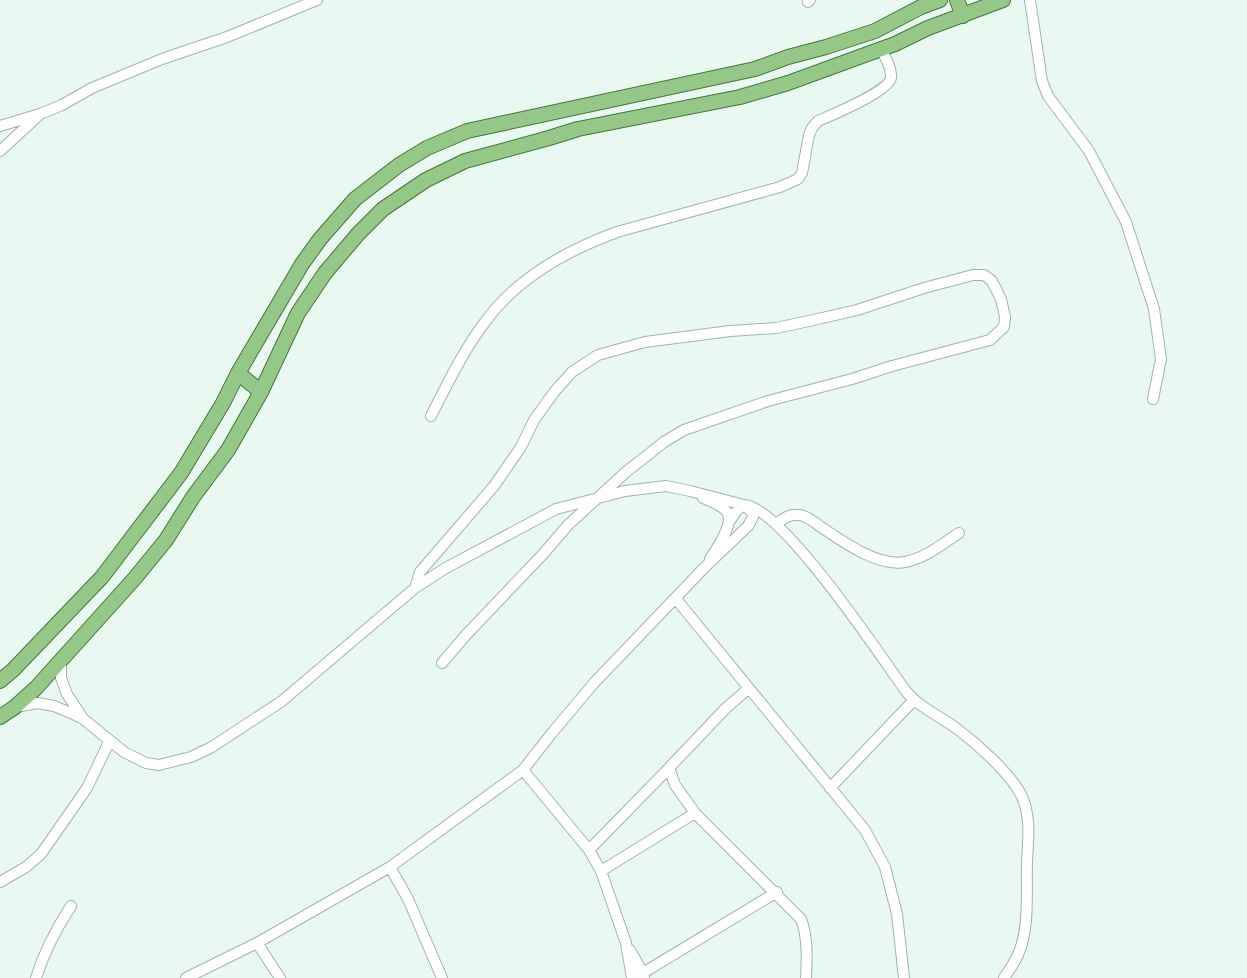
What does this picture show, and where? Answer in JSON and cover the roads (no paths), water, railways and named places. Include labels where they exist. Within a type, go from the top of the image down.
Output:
[{"type":"main road","points":[[0,682],[102,577],[181,472],[223,403],[238,373],[302,264],[320,239],[356,199],[399,165],[427,148],[468,131],[755,69],[788,57],[875,32],[921,7],[940,0]]},
{"type":"main road","points":[[956,0],[963,16]]},
{"type":"main road","points":[[0,717],[15,707],[36,688],[135,578],[166,540],[193,497],[228,450],[261,392],[298,313],[358,234],[383,209],[426,180],[465,161],[578,128],[740,97],[788,83],[1003,0]]},
{"type":"main road","points":[[238,373],[261,392]]},
{"type":"street","points":[[0,126],[40,114],[62,105],[92,88],[162,59],[227,37],[317,0]]},
{"type":"street","points":[[1030,0],[1042,81],[1048,96],[1089,151],[1126,222],[1154,309],[1161,359],[1152,399]]},
{"type":"street","points":[[432,416],[462,355],[486,320],[504,300],[557,260],[593,241],[617,232],[780,187],[798,179],[802,173],[812,128],[818,121],[873,95],[888,84],[890,71],[881,48]]},
{"type":"street","points":[[0,151],[40,114]]},
{"type":"street","points":[[415,588],[420,572],[510,465],[534,420],[555,391],[572,372],[598,354],[645,342],[730,331],[776,328],[857,310],[915,290],[973,275],[984,275],[991,280],[995,287],[1001,299],[1005,317],[1004,327],[990,340],[892,366],[852,379],[768,400],[684,430],[645,456],[568,525],[442,663]]},
{"type":"street","points":[[666,486],[692,494],[724,509],[729,516],[727,529],[703,570]]},
{"type":"street","points":[[15,707],[38,703],[47,704],[82,718],[110,742],[134,758],[146,763],[159,765],[191,757],[212,748],[282,701],[415,588],[444,568],[556,510],[626,490],[666,486],[753,506],[776,523],[817,570],[913,701],[956,728],[986,754],[1006,774],[1022,796],[1027,810],[1029,830],[1024,928],[1018,955],[1004,978]]},
{"type":"street","points":[[729,522],[744,505]]},
{"type":"street","points":[[744,505],[753,513],[750,524]]},
{"type":"street","points":[[776,523],[790,515],[800,515],[844,542],[888,562],[904,562],[923,557],[960,533]]},
{"type":"street","points":[[186,978],[257,943],[390,867],[523,770],[594,684],[703,570],[750,524],[756,519],[763,518],[776,523]]},
{"type":"street","points":[[676,599],[865,830],[885,867],[897,914],[904,978]]},
{"type":"street","points":[[62,659],[61,678],[82,718]]},
{"type":"street","points":[[589,850],[726,708],[748,689]]},
{"type":"street","points":[[830,788],[913,701]]},
{"type":"street","points":[[0,882],[26,868],[40,854],[87,788],[110,742]]},
{"type":"street","points":[[669,768],[671,777],[696,813],[801,919],[805,931],[806,978]]},
{"type":"street","points":[[523,770],[589,850],[601,871],[626,943],[632,978],[644,975],[776,892]]},
{"type":"street","points":[[601,871],[696,813]]},
{"type":"street","points":[[390,867],[408,899],[442,978]]},
{"type":"street","points":[[36,978],[42,958],[55,929],[70,906]]},
{"type":"street","points":[[257,943],[280,978]]},
{"type":"street","points":[[626,943],[644,975]]}]
